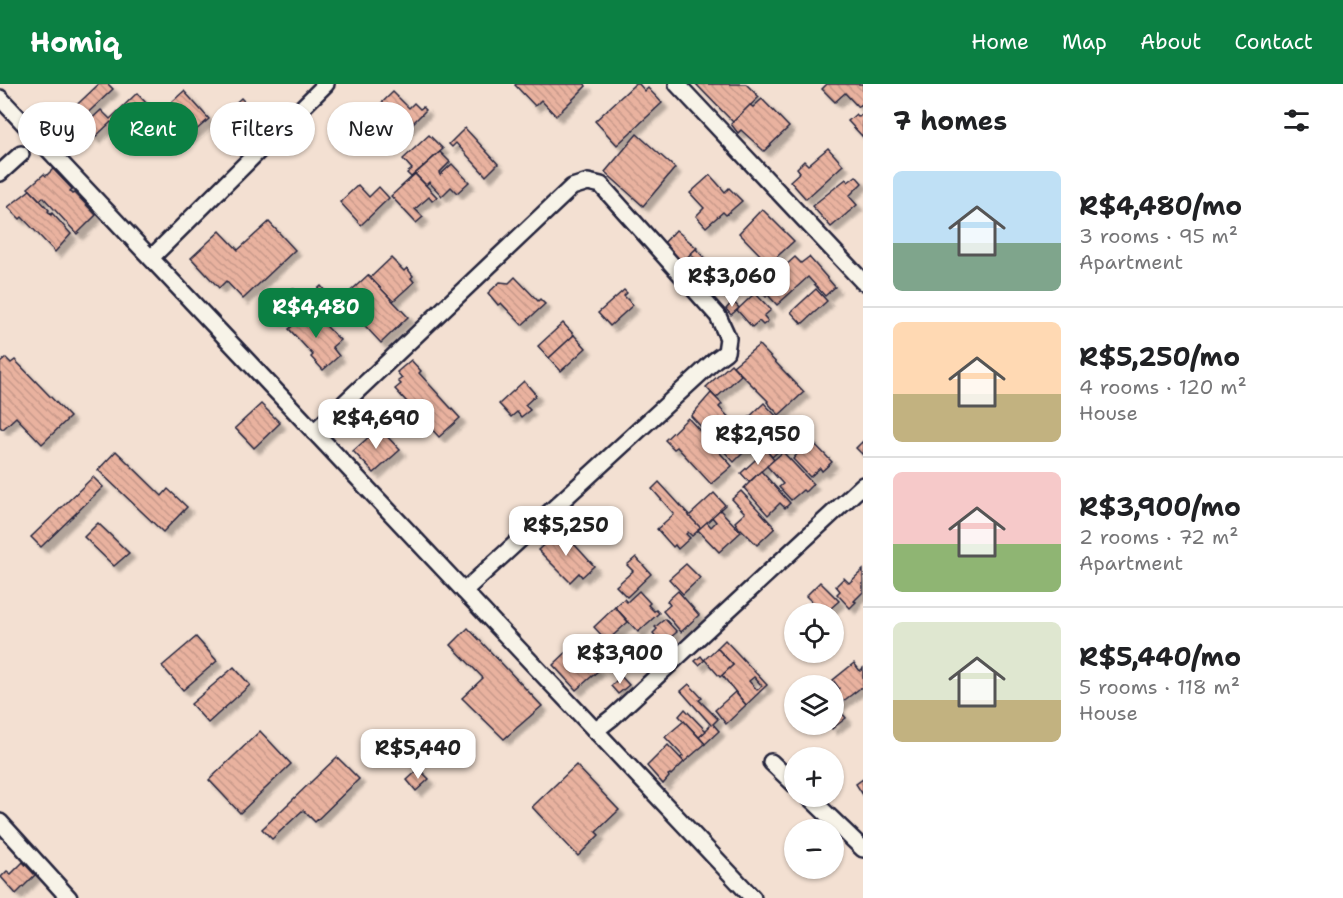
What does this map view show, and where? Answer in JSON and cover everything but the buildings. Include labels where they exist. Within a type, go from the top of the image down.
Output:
[{"type":"street","points":[[151,258],[326,84]]},
{"type":"street","points":[[677,84],[863,282]]},
{"type":"street","points":[[0,98],[753,898]]},
{"type":"street","points":[[0,173],[19,156]]},
{"type":"street","points":[[314,432],[572,186],[588,182],[602,185],[718,316],[728,338],[726,352],[464,591]]},
{"type":"street","points":[[595,731],[613,717],[863,486]]},
{"type":"street","points":[[771,762],[784,774]]},
{"type":"street","points":[[819,807],[863,849]]},
{"type":"street","points":[[0,822],[69,898]]}]
